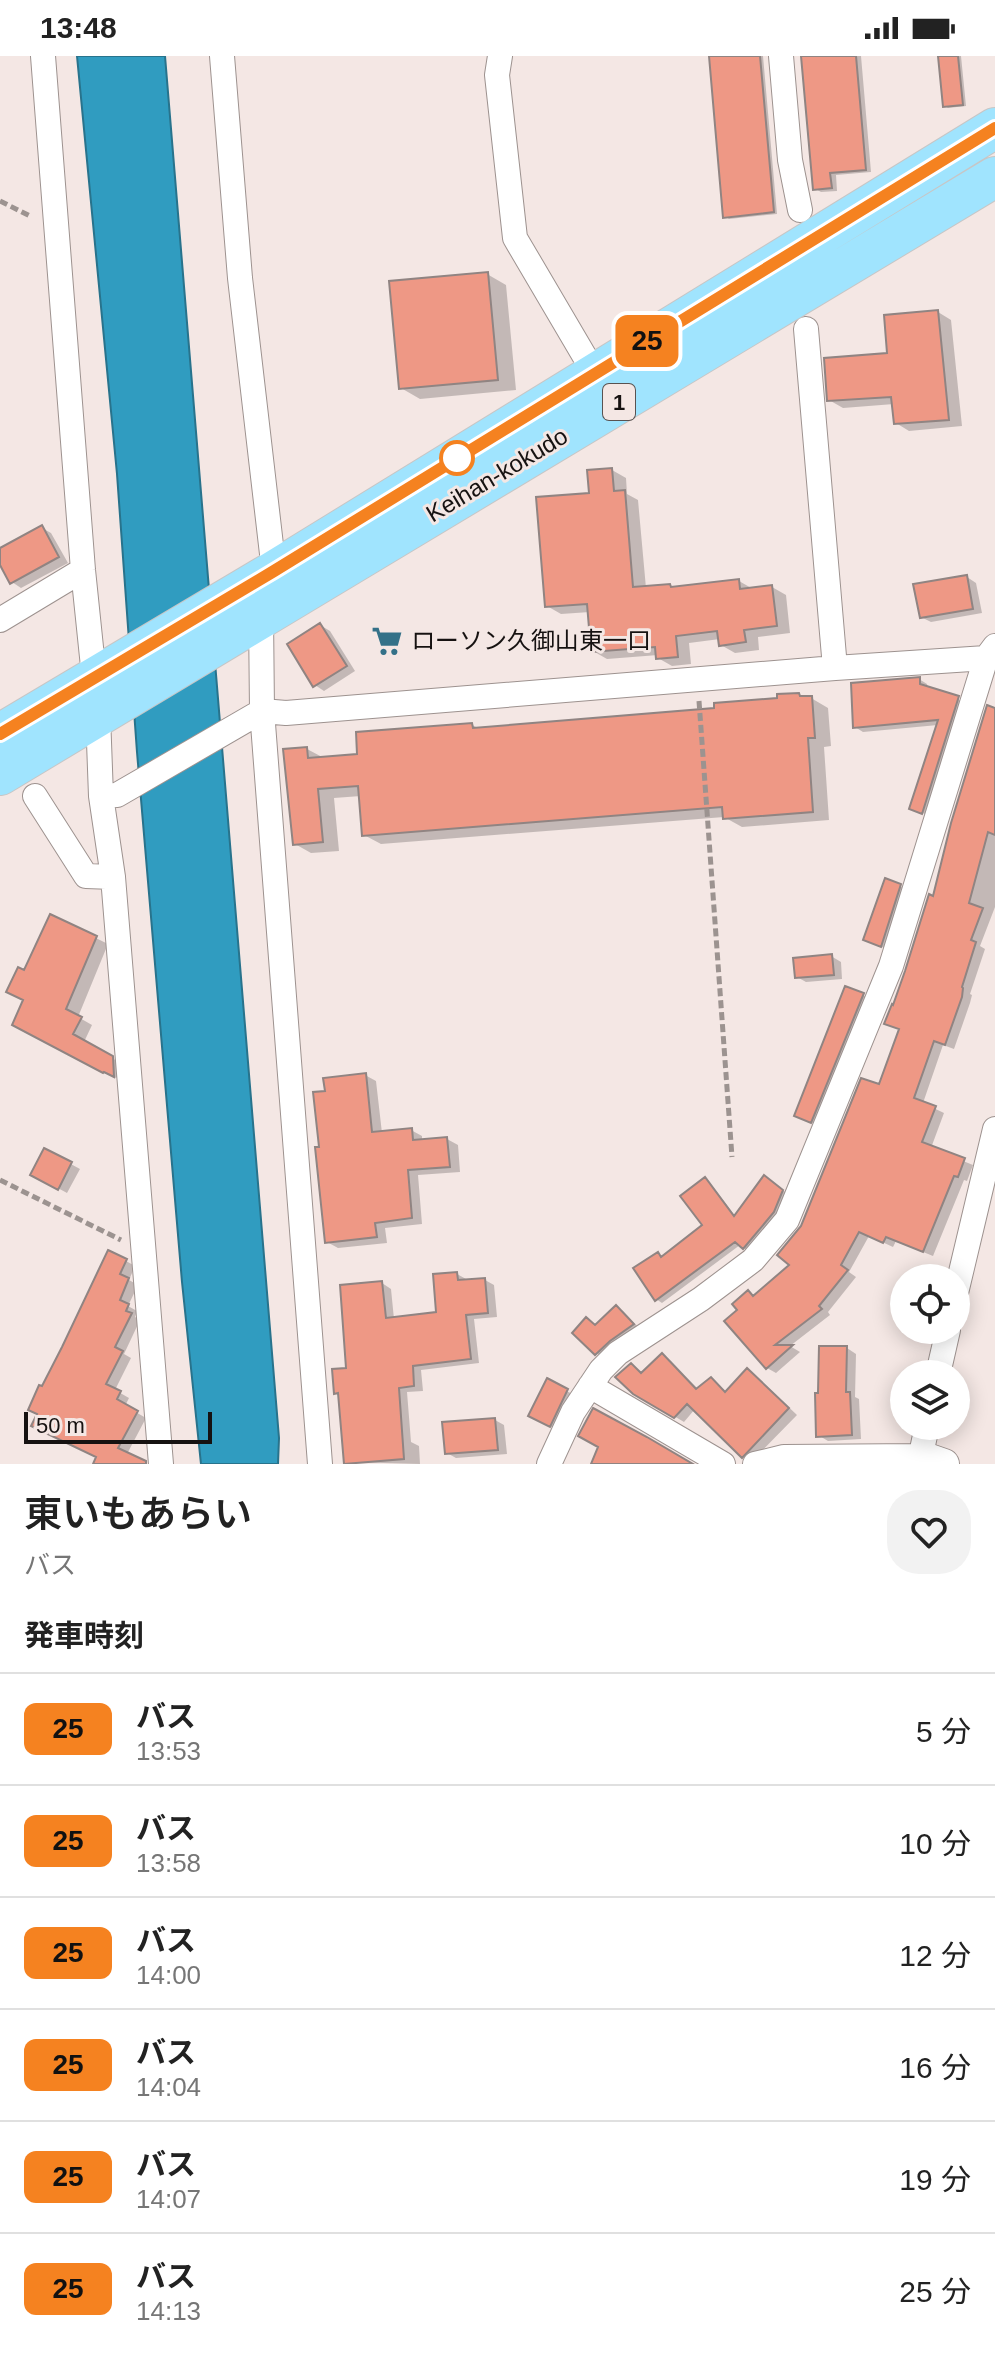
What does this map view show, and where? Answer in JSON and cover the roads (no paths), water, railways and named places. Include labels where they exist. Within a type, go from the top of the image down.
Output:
[{"type":"highway","name":"Keihan-kokudo","points":[[248,612],[274,571],[995,128]]},
{"type":"highway","name":"Keihan-kokudo","points":[[0,734],[102,693],[248,612],[995,177]]},
{"type":"highway","name":"Keihan-kokudo","points":[[0,775],[102,693]]},
{"type":"street","points":[[43,56],[83,570],[102,693],[113,877],[161,1464]]},
{"type":"street","points":[[222,56],[240,278],[274,571]]},
{"type":"street","points":[[500,56],[497,75],[515,238],[595,374]]},
{"type":"street","points":[[781,56],[790,160],[800,210]]},
{"type":"street","points":[[806,329],[835,668]]},
{"type":"street","points":[[0,620],[83,570]]},
{"type":"street","points":[[248,612],[320,1464]]},
{"type":"street","points":[[109,796],[255,714],[697,680],[991,652],[891,966],[787,1220],[753,1260],[701,1299],[618,1353],[601,1370],[573,1412],[549,1464]]},
{"type":"street","points":[[35,796],[86,876],[113,877]]},
{"type":"street","points":[[963,1264],[995,1129]]},
{"type":"street","points":[[590,1386],[723,1464]]},
{"type":"street","points":[[755,1464],[784,1457],[930,1462],[928,1440]]},
{"type":"water","points":[[77,56],[165,56],[279,1438],[278,1464],[201,1464],[182,1282],[137,752],[117,474]]},
{"type":"place","name":"ローソン久御山東一口","points":[[387,641]]}]
